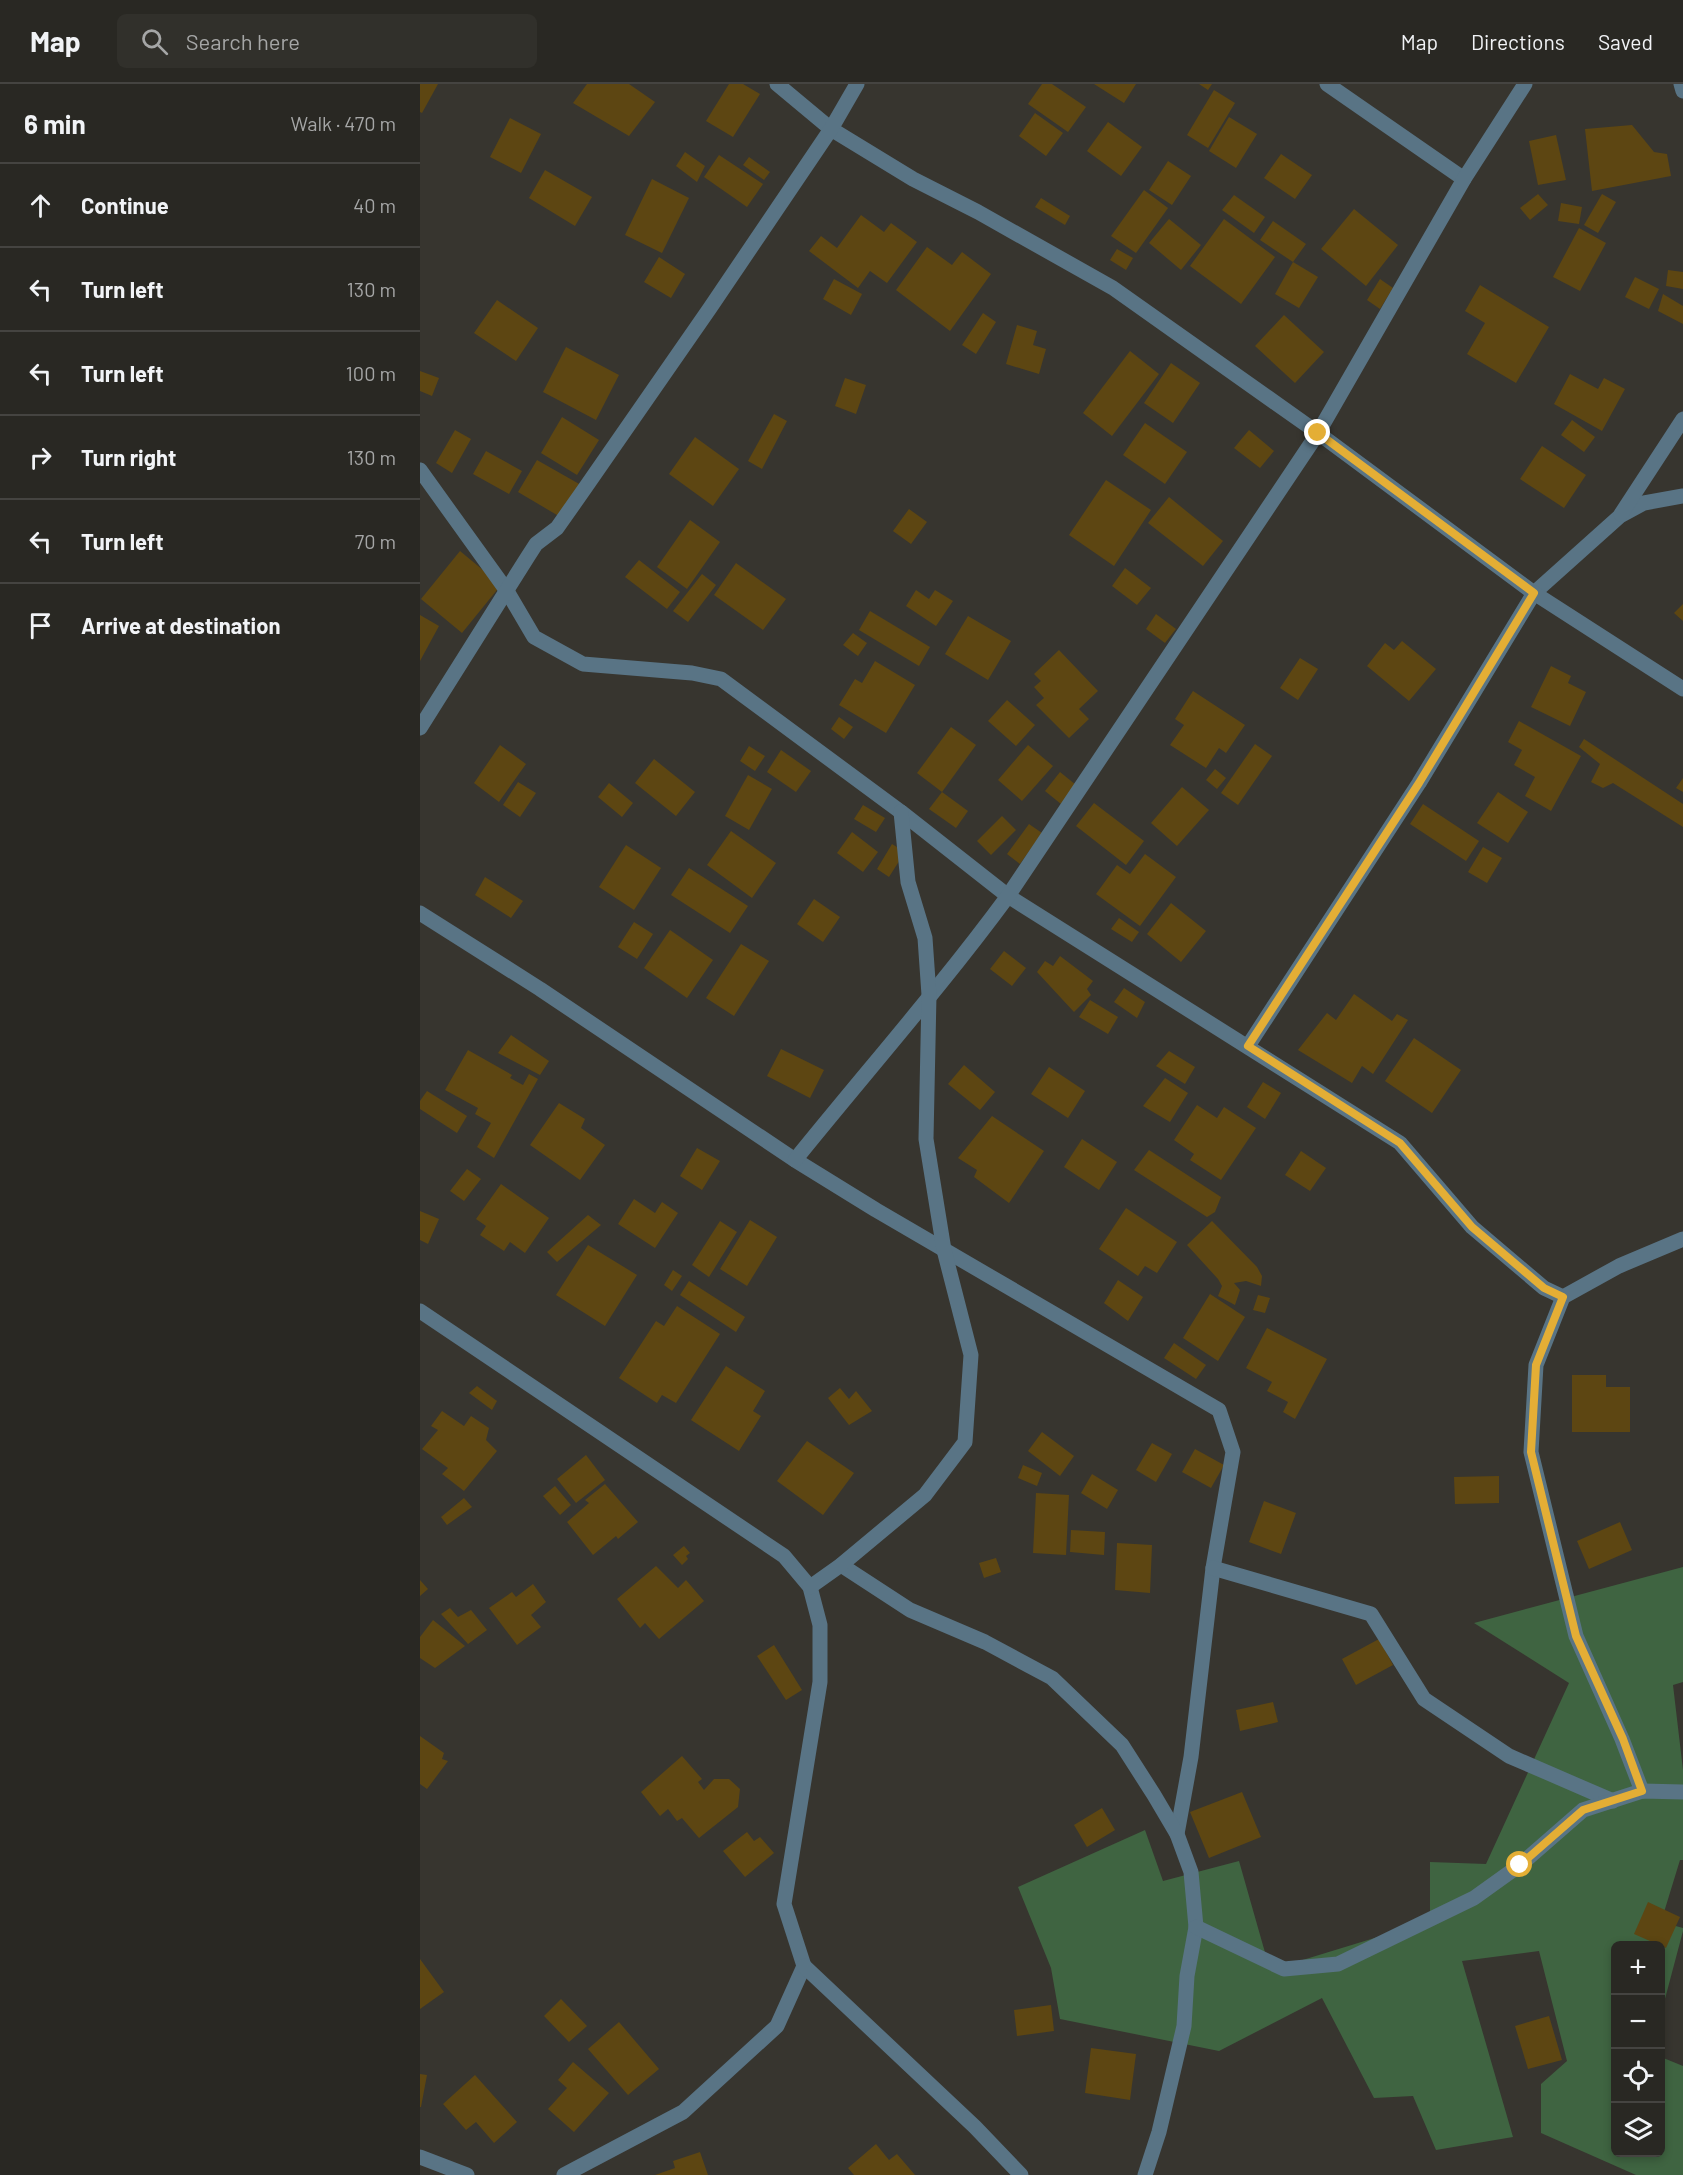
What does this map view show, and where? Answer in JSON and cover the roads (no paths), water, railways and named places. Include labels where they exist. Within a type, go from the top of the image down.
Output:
[{"type":"street","points":[[777,84],[831,129],[914,179],[978,212],[1113,288],[1318,433],[1534,593],[1683,689]]},
{"type":"street","points":[[420,728],[536,544],[557,528],[577,500],[831,129],[857,84]]},
{"type":"street","points":[[1327,84],[1464,179]]},
{"type":"street","points":[[795,1160],[929,995],[960,961],[1008,896],[1318,433],[1464,179],[1525,84]]},
{"type":"street","points":[[1681,84],[1683,91]]},
{"type":"street","points":[[1620,516],[1683,419]]},
{"type":"street","points":[[420,470],[449,507],[470,542],[507,591],[534,637],[583,664],[692,673],[721,679],[901,812],[1008,896],[1400,1143],[1472,1227],[1544,1288],[1563,1297]]},
{"type":"street","points":[[1248,1046],[1419,783],[1534,593],[1620,516],[1644,503],[1683,495]]},
{"type":"street","points":[[810,1587],[925,1495],[964,1442],[971,1355],[944,1250],[926,1139],[929,995],[925,938],[908,882],[901,812]]},
{"type":"street","points":[[420,914],[540,989],[795,1160],[944,1250],[1219,1410],[1233,1452],[1213,1568],[1191,1757],[1177,1834]]},
{"type":"street","points":[[1642,1791],[1623,1739],[1576,1636],[1531,1452],[1536,1365],[1563,1297],[1618,1266],[1683,1239]]},
{"type":"street","points":[[420,1311],[784,1556],[810,1587],[820,1625],[820,1682],[784,1904],[804,1966],[975,2127],[1022,2175]]},
{"type":"street","points":[[840,1565],[909,1610],[985,1642],[1052,1678],[1122,1745],[1177,1834],[1191,1872],[1196,1927],[1187,1976],[1184,2025],[1159,2132],[1144,2175]]},
{"type":"street","points":[[1213,1568],[1371,1614],[1424,1699],[1509,1756],[1613,1800]]},
{"type":"street","points":[[1196,1927],[1284,1969],[1338,1964],[1474,1898],[1520,1865],[1583,1810],[1642,1791],[1683,1792]]},
{"type":"street","points":[[564,2175],[683,2112],[777,2026],[804,1966]]},
{"type":"street","points":[[420,2157],[467,2175]]}]
